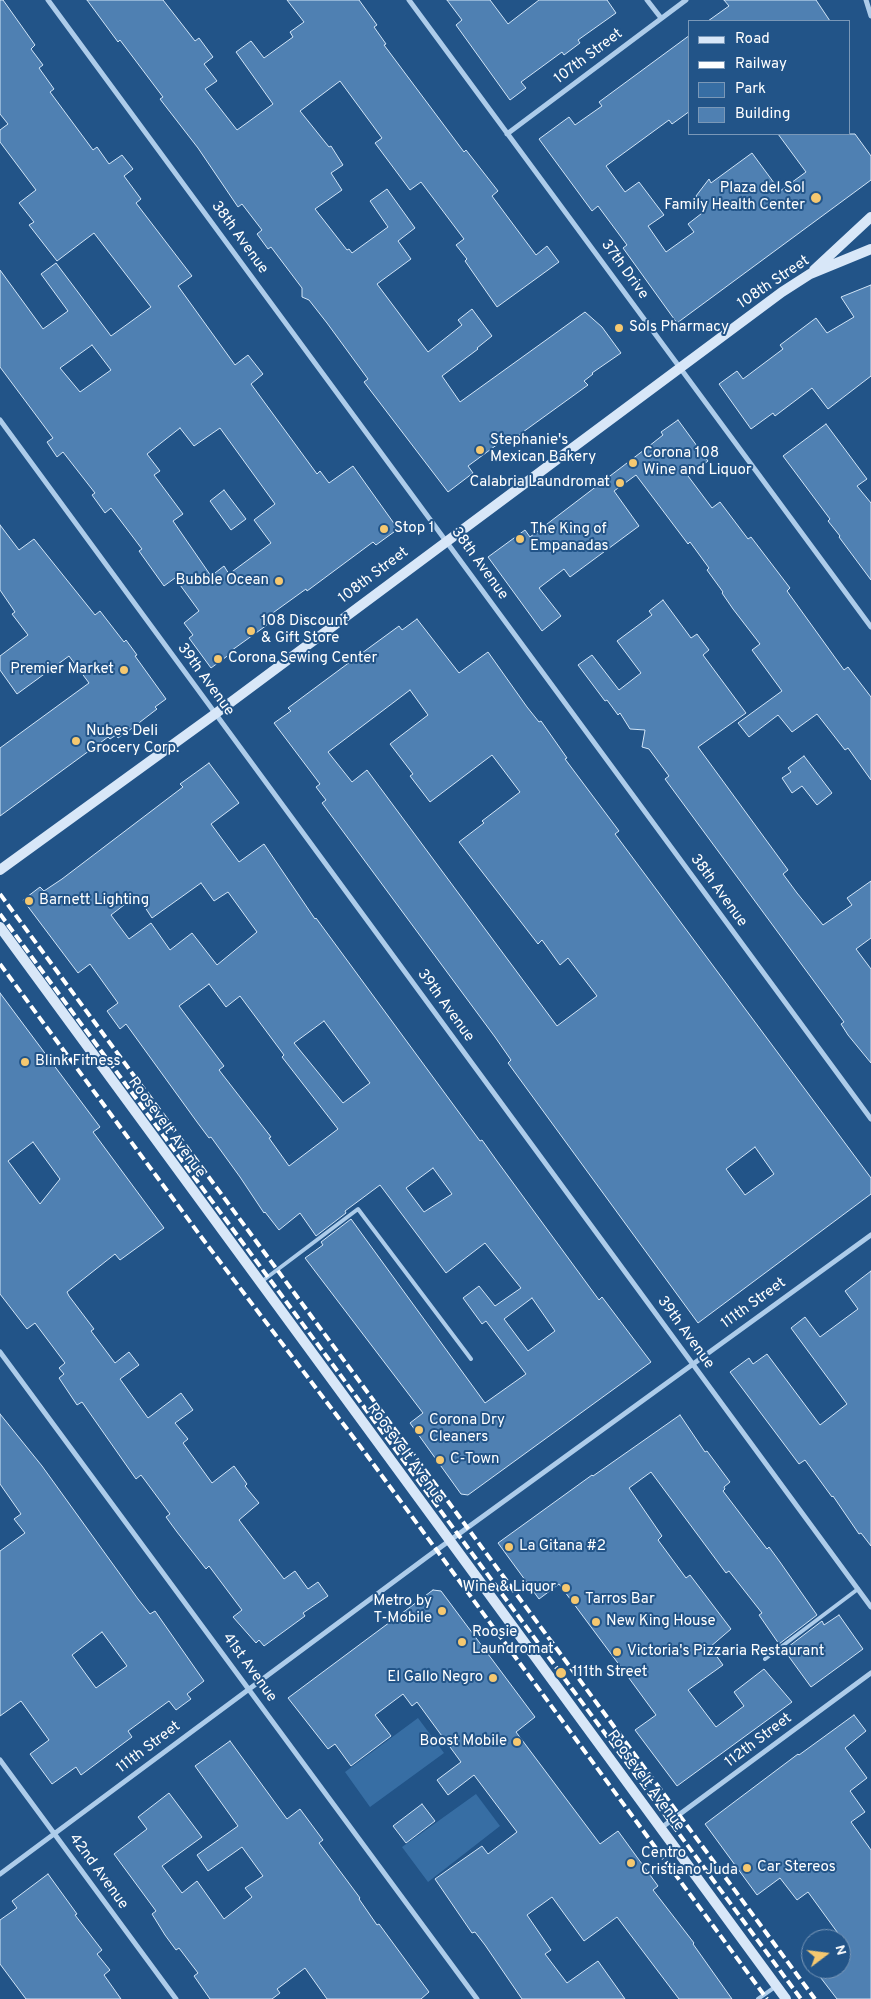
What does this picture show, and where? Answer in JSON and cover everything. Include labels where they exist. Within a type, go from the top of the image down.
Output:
[{"type":"main road","points":[[810,274],[871,217]]},
{"type":"main road","name":"108th Street","points":[[0,870],[215,714],[782,292],[810,274],[871,248]]},
{"type":"main road","name":"Roosevelt Avenue","points":[[0,927],[786,1999]]},
{"type":"street","name":"38th Avenue","points":[[48,0],[871,1119]]},
{"type":"street","name":"37th Drive","points":[[409,0],[543,179],[871,627]]},
{"type":"street","points":[[647,0],[661,18]]},
{"type":"street","name":"107th Street","points":[[508,134],[686,0]]},
{"type":"street","points":[[866,0],[871,16]]},
{"type":"street","name":"39th Avenue","points":[[0,420],[871,1607]]},
{"type":"street","name":"111th Street","points":[[0,1874],[450,1540],[871,1235]]},
{"type":"street","name":"41st Avenue","points":[[0,1352],[477,1999]]},
{"type":"street","name":"112th Street","points":[[661,1828],[871,1673]]},
{"type":"street","name":"42nd Avenue","points":[[0,1760],[176,1999]]},
{"type":"lane","points":[[261,1282],[358,1209],[471,1359]]},
{"type":"lane","points":[[765,1658],[858,1589]]},
{"type":"lane","points":[[758,1999],[777,1986]]},
{"type":"green space","points":[[418,1718],[444,1753],[370,1807],[345,1772]]},
{"type":"green space","points":[[476,1794],[500,1826],[428,1882],[402,1847]]},
{"type":"building","points":[[0,0],[3,0],[35,45],[31,49],[43,65],[39,68],[54,89],[50,92],[93,150],[97,147],[109,164],[122,155],[133,169],[124,176],[141,199],[136,203],[192,276],[178,286],[235,365],[248,355],[263,374],[251,384],[317,474],[320,471],[329,483],[353,466],[398,529],[376,545],[373,542],[307,591],[306,589],[263,620],[267,625],[228,653],[230,654],[211,668],[189,638],[193,635],[184,623],[199,611],[175,578],[164,586],[139,551],[142,549],[111,508],[105,513],[92,495],[95,493],[63,452],[57,457],[47,442],[53,438],[0,367],[0,270],[43,329],[68,311],[41,274],[56,263],[111,336],[151,307],[94,233],[57,261],[29,225],[34,222],[19,203],[36,190],[0,142],[0,130],[8,124],[0,114]],"holes":[[[92,345],[111,370],[80,392],[60,368]],[[180,428],[194,446],[220,428],[275,504],[254,520],[271,543],[229,574],[224,566],[211,576],[173,521],[183,514],[154,475],[160,471],[147,454]]]},
{"type":"building","points":[[87,0],[163,0],[195,41],[199,38],[213,57],[204,64],[217,81],[205,89],[237,130],[273,104],[236,52],[251,41],[264,58],[293,37],[290,32],[304,22],[287,0],[359,0],[377,25],[374,27],[386,44],[384,45],[464,152],[466,150],[498,191],[492,196],[536,255],[547,246],[559,262],[497,307],[456,245],[464,239],[421,182],[410,190],[375,143],[382,138],[340,81],[300,111],[329,147],[331,146],[343,165],[331,173],[342,190],[315,209],[347,250],[349,249],[352,253],[388,227],[370,201],[387,189],[415,228],[398,241],[411,259],[377,284],[428,352],[462,325],[458,320],[472,309],[492,336],[442,376],[460,402],[585,312],[602,327],[621,353],[592,373],[584,381],[588,385],[505,445],[502,441],[468,466],[473,473],[448,492],[364,382],[368,379],[327,323],[309,300],[302,297],[302,288],[271,247],[268,249],[257,234],[262,230],[242,204],[238,207],[198,148],[160,99],[163,97],[120,40],[118,42]]},
{"type":"building","points":[[447,0],[490,0],[508,24],[539,0],[607,0],[616,13],[578,40],[580,43],[564,55],[562,52],[521,82],[526,88],[510,100],[456,25],[462,20]]},
{"type":"building","points":[[724,0],[816,0],[829,20],[709,20],[729,6]]},
{"type":"building","points":[[688,36],[688,112],[672,124],[669,120],[606,166],[625,192],[639,182],[664,215],[648,226],[666,252],[694,232],[688,224],[706,210],[696,196],[709,179],[711,183],[752,153],[780,191],[806,172],[779,135],[855,134],[871,156],[871,180],[677,323],[623,248],[627,245],[598,206],[592,211],[539,139],[569,117],[575,125],[602,106],[599,102]]},
{"type":"building","points":[[871,285],[871,376],[828,409],[812,388],[775,416],[773,413],[751,429],[719,384],[737,371],[743,379],[783,349],[780,345],[816,318],[827,333],[854,317],[841,297]]},
{"type":"building","points":[[678,420],[708,461],[688,476],[712,508],[720,502],[748,539],[751,537],[790,588],[787,591],[844,670],[848,667],[871,697],[871,780],[848,748],[845,750],[817,714],[792,732],[778,715],[749,737],[738,723],[782,691],[752,650],[760,644],[722,593],[707,570],[709,568],[690,542],[688,544],[636,475],[614,491],[639,526],[570,577],[564,569],[539,588],[561,616],[542,631],[488,557],[525,530],[530,537],[663,435],[661,432]]},
{"type":"building","points":[[826,424],[867,479],[857,486],[871,503],[871,580],[828,521],[830,519],[783,456]]},
{"type":"building","points":[[224,490],[246,519],[231,530],[210,501]]},
{"type":"building","points":[[0,525],[19,550],[34,539],[95,615],[100,611],[124,642],[126,640],[137,655],[135,656],[166,699],[155,707],[157,709],[131,729],[118,738],[116,735],[110,739],[108,737],[0,816],[0,748],[89,683],[69,656],[17,694],[0,670],[0,656],[28,635],[12,614],[15,612],[0,590]]},
{"type":"building","points":[[663,600],[691,638],[697,634],[709,650],[703,655],[746,713],[698,747],[788,870],[783,874],[797,893],[823,925],[852,905],[847,898],[871,881],[871,938],[856,949],[871,969],[871,1063],[848,1035],[841,1024],[844,1022],[665,779],[669,776],[649,749],[642,747],[645,730],[630,729],[620,713],[618,715],[607,700],[605,701],[578,665],[592,655],[619,690],[641,673],[617,641],[652,615],[649,611]]},
{"type":"building","points":[[417,619],[459,673],[488,652],[527,707],[539,722],[541,721],[567,758],[565,759],[619,831],[615,834],[871,1178],[871,1194],[698,1323],[508,1063],[511,1060],[495,1037],[322,803],[326,800],[316,787],[320,784],[274,723],[291,711],[288,708],[399,626],[402,630]],"holes":[[[410,690],[428,715],[390,744],[413,774],[410,776],[430,802],[492,755],[520,792],[482,821],[484,823],[459,842],[538,944],[542,940],[560,965],[568,958],[597,996],[557,1026],[367,770],[352,782],[328,752]],[[755,1147],[774,1174],[745,1195],[726,1169]]]},
{"type":"building","points":[[804,756],[832,793],[817,805],[802,786],[792,793],[782,778],[791,772],[788,768]]},
{"type":"building","points":[[209,763],[239,803],[211,824],[239,862],[264,844],[315,919],[480,1141],[482,1140],[599,1300],[602,1297],[651,1362],[468,1495],[461,1494],[410,1423],[423,1413],[305,1258],[323,1245],[321,1242],[351,1219],[485,1403],[526,1374],[486,1321],[482,1324],[463,1298],[479,1286],[495,1306],[521,1288],[485,1243],[446,1273],[380,1185],[316,1236],[300,1213],[279,1230],[264,1213],[211,1137],[209,1138],[126,1024],[120,1029],[107,1011],[118,1003],[90,964],[78,973],[23,900],[40,887],[44,891],[62,879],[183,787],[180,784]],"holes":[[[201,883],[214,901],[228,892],[257,932],[217,965],[192,933],[170,950],[151,923],[129,939],[111,915],[137,895],[152,918]],[[209,984],[226,1007],[240,996],[284,1055],[282,1057],[338,1129],[289,1166],[269,1138],[271,1137],[219,1070],[224,1066],[179,1006]],[[324,1021],[370,1083],[343,1103],[294,1043]],[[433,1168],[452,1194],[424,1212],[406,1188]],[[532,1298],[555,1331],[528,1351],[504,1319]]]},
{"type":"building","points":[[0,993],[100,1127],[93,1132],[164,1228],[120,1260],[115,1254],[67,1292],[69,1296],[94,1329],[91,1331],[115,1363],[129,1352],[139,1365],[120,1379],[148,1418],[181,1393],[193,1410],[175,1423],[188,1439],[183,1443],[212,1483],[234,1466],[247,1484],[245,1486],[259,1503],[239,1520],[284,1579],[295,1571],[308,1589],[318,1582],[328,1596],[303,1613],[305,1616],[264,1646],[259,1640],[256,1643],[233,1617],[242,1610],[209,1566],[206,1569],[177,1532],[166,1517],[170,1514],[141,1475],[136,1479],[82,1402],[77,1405],[59,1378],[64,1374],[59,1368],[65,1363],[35,1323],[27,1329],[0,1294]],"holes":[[[33,1142],[60,1179],[40,1204],[8,1161]]]},
{"type":"building","points":[[871,1271],[871,1546],[861,1533],[859,1534],[805,1460],[799,1464],[730,1372],[749,1358],[753,1364],[767,1354],[820,1425],[847,1404],[791,1328],[805,1317],[820,1337],[858,1309],[845,1291]]},
{"type":"building","points":[[0,1414],[42,1466],[138,1599],[150,1614],[155,1611],[204,1681],[187,1694],[191,1699],[176,1710],[169,1701],[128,1731],[132,1737],[81,1775],[76,1767],[52,1784],[30,1754],[49,1740],[21,1701],[0,1716],[0,1551],[25,1533],[14,1519],[21,1514],[0,1484]],"holes":[[[102,1632],[127,1666],[96,1688],[72,1655]]]},
{"type":"building","points":[[680,1415],[705,1452],[707,1451],[730,1482],[724,1487],[723,1491],[767,1549],[769,1547],[817,1615],[779,1644],[759,1615],[762,1613],[729,1571],[726,1573],[651,1472],[629,1488],[662,1536],[658,1540],[686,1578],[690,1575],[731,1629],[710,1647],[723,1665],[688,1690],[716,1727],[744,1706],[734,1692],[764,1669],[792,1702],[677,1786],[635,1730],[656,1715],[626,1674],[559,1584],[539,1599],[498,1543],[592,1475]]},
{"type":"building","points":[[433,1590],[441,1591],[535,1717],[516,1732],[600,1844],[618,1831],[658,1886],[653,1890],[694,1943],[732,1999],[679,1999],[617,1917],[584,1941],[552,1897],[527,1915],[551,1950],[545,1954],[567,1983],[598,1961],[625,1999],[522,1999],[485,1945],[475,1932],[472,1933],[435,1879],[482,1846],[488,1854],[517,1832],[474,1775],[448,1795],[437,1780],[461,1762],[417,1702],[412,1706],[403,1694],[375,1715],[391,1736],[351,1766],[335,1744],[328,1749],[288,1698]]},
{"type":"building","points":[[839,1615],[863,1649],[811,1687],[784,1650],[822,1621],[824,1625]]},
{"type":"building","points":[[854,1715],[866,1731],[845,1748],[867,1778],[850,1791],[865,1812],[851,1822],[871,1850],[871,1999],[837,1999],[822,1979],[851,1979],[851,1929],[835,1929],[808,1892],[797,1900],[780,1878],[757,1895],[705,1824]]},
{"type":"building","points":[[230,1741],[287,1819],[300,1809],[323,1840],[319,1843],[360,1898],[377,1925],[379,1924],[429,1992],[421,1999],[327,1999],[305,1968],[277,1989],[280,1993],[272,1999],[210,1999],[194,1976],[198,1973],[179,1948],[176,1950],[165,1935],[152,1914],[156,1911],[114,1854],[147,1829],[138,1817],[169,1793],[202,1837],[162,1866],[182,1893],[197,1881],[224,1919],[252,1897],[245,1888],[263,1876],[242,1847],[208,1871],[197,1855],[238,1826],[195,1766]]},
{"type":"building","points":[[422,1804],[435,1821],[406,1843],[393,1826]]},
{"type":"building","points":[[48,1874],[77,1914],[75,1915],[102,1950],[97,1954],[110,1970],[104,1975],[121,1999],[26,1999],[0,1964],[0,1920],[17,1908],[12,1901]]},
{"type":"railway","points":[[0,894],[815,1999]]},
{"type":"railway","points":[[0,914],[801,1999]]},
{"type":"railway","points":[[0,964],[202,1238],[360,1446],[767,1999]]},
{"type":"place","name":"Plaza del Sol Family Health Center","points":[[816,198]]},
{"type":"place","name":"Sols Pharmacy","points":[[619,328]]},
{"type":"place","name":"Stephanie's Mexican Bakery","points":[[480,450]]},
{"type":"place","name":"Corona 108 Wine and Liquor","points":[[633,463]]},
{"type":"place","name":"Calabria Laundromat","points":[[620,483]]},
{"type":"place","name":"Stop 1","points":[[384,529]]},
{"type":"place","name":"The King of Empanadas","points":[[520,539]]},
{"type":"place","name":"Bubble Ocean","points":[[279,581]]},
{"type":"place","name":"108 Discount & Gift Store","points":[[251,631]]},
{"type":"place","name":"Corona Sewing Center","points":[[218,659]]},
{"type":"place","name":"Premier Market","points":[[124,670]]},
{"type":"place","name":"Nubes Deli Grocery Corp.","points":[[76,741]]},
{"type":"place","name":"Barnett Lighting","points":[[29,901]]},
{"type":"place","name":"Blink Fitness","points":[[25,1062]]},
{"type":"place","name":"Corona Dry Cleaners","points":[[419,1430]]},
{"type":"place","name":"C-Town","points":[[440,1460]]},
{"type":"place","name":"La Gitana #2","points":[[509,1547]]},
{"type":"place","name":"Wine & Liquor","points":[[566,1588]]},
{"type":"place","name":"Tarros Bar","points":[[575,1600]]},
{"type":"place","name":"Metro by T-Mobile","points":[[442,1611]]},
{"type":"place","name":"New King House","points":[[596,1622]]},
{"type":"place","name":"Roosie Laundromat","points":[[462,1642]]},
{"type":"place","name":"Victoria's Pizzaria Restaurant","points":[[617,1652]]},
{"type":"place","name":"111th Street","points":[[561,1673]]},
{"type":"place","name":"El Gallo Negro","points":[[493,1678]]},
{"type":"place","name":"Boost Mobile","points":[[517,1742]]},
{"type":"place","name":"Centro Cristiano Juda","points":[[631,1863]]},
{"type":"place","name":"Car Stereos","points":[[747,1868]]}]
